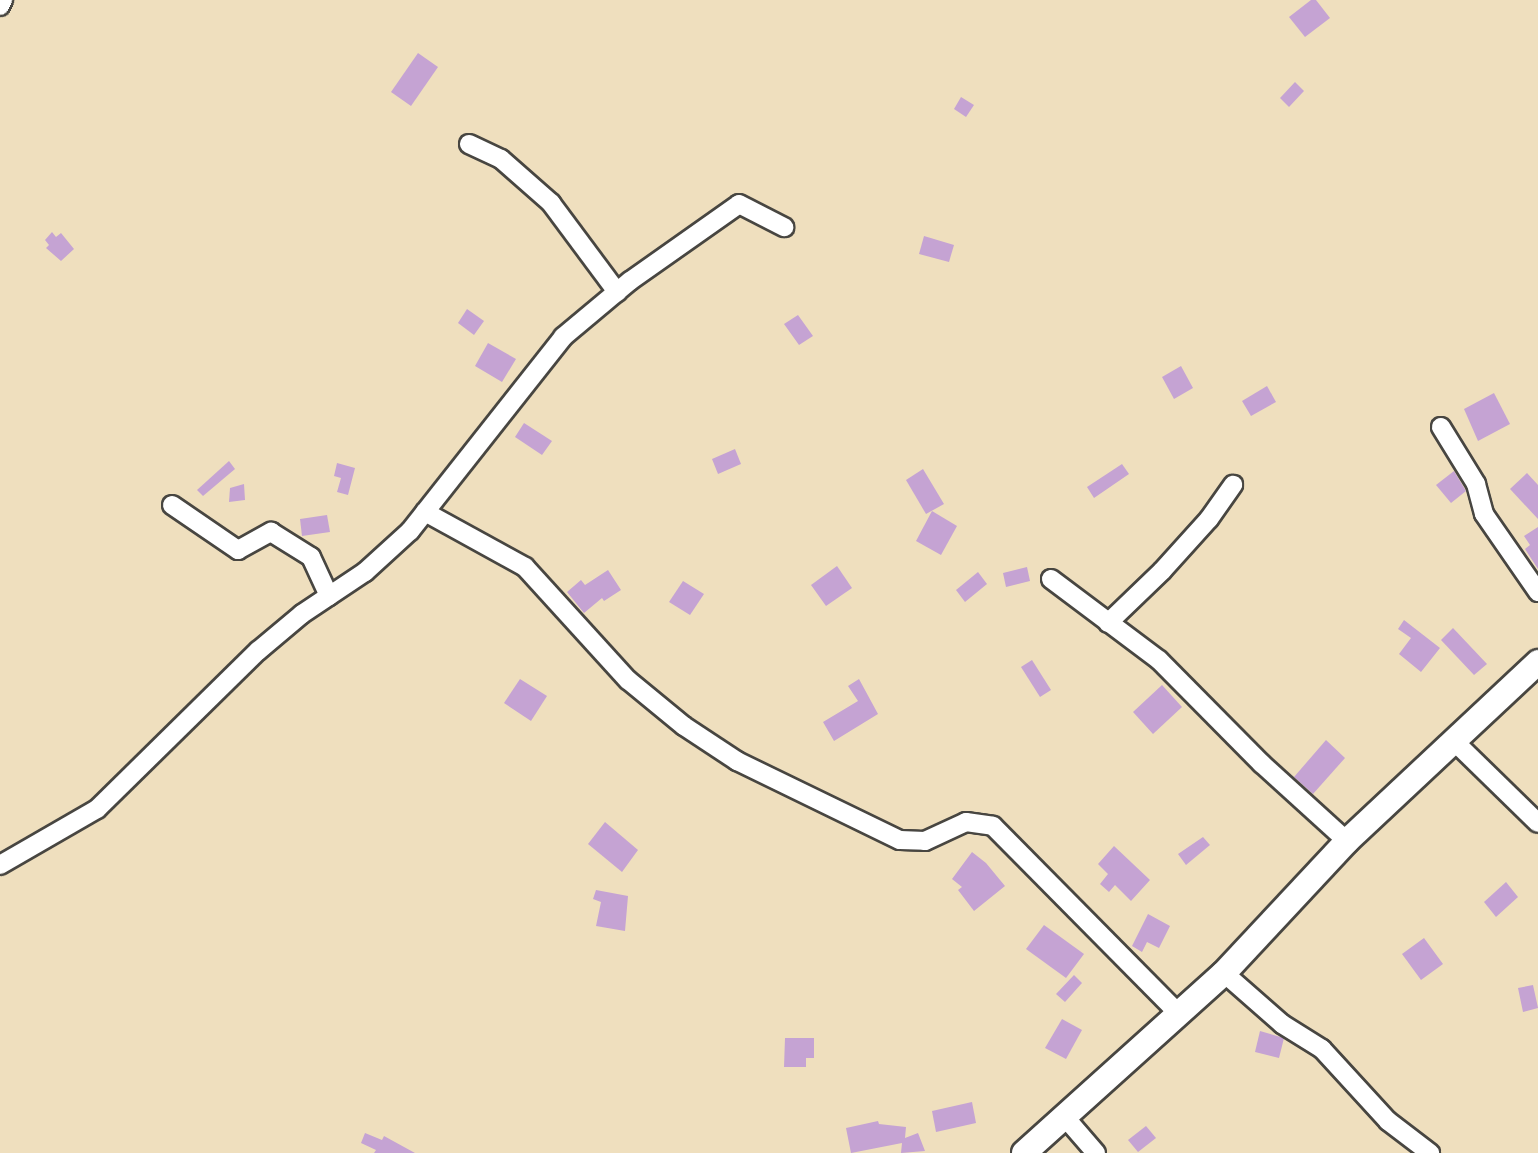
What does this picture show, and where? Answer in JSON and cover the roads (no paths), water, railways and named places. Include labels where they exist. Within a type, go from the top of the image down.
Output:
[{"type":"main road","points":[[1024,1153],[1224,973],[1347,841],[1538,662]]},
{"type":"street","points":[[0,6],[3,0]]},
{"type":"street","points":[[469,144],[501,159],[551,203],[617,292]]},
{"type":"street","points":[[0,865],[97,809],[258,651],[329,596],[365,572],[410,531],[563,337],[617,292],[740,204],[784,227]]},
{"type":"street","points":[[1441,427],[1476,484],[1484,514],[1538,592]]},
{"type":"street","points":[[1108,623],[1162,571],[1209,519],[1233,485]]},
{"type":"street","points":[[172,505],[238,550],[271,532],[311,557],[329,596]]},
{"type":"street","points":[[425,512],[525,567],[628,680],[684,726],[737,761],[900,840],[925,841],[966,822],[993,826],[1178,1013]]},
{"type":"street","points":[[1051,579],[1159,660],[1262,764],[1347,841]]},
{"type":"street","points":[[1454,741],[1538,823]]},
{"type":"street","points":[[1224,973],[1282,1024],[1322,1049],[1388,1121],[1430,1153]]},
{"type":"street","points":[[1064,1116],[1096,1153]]}]
